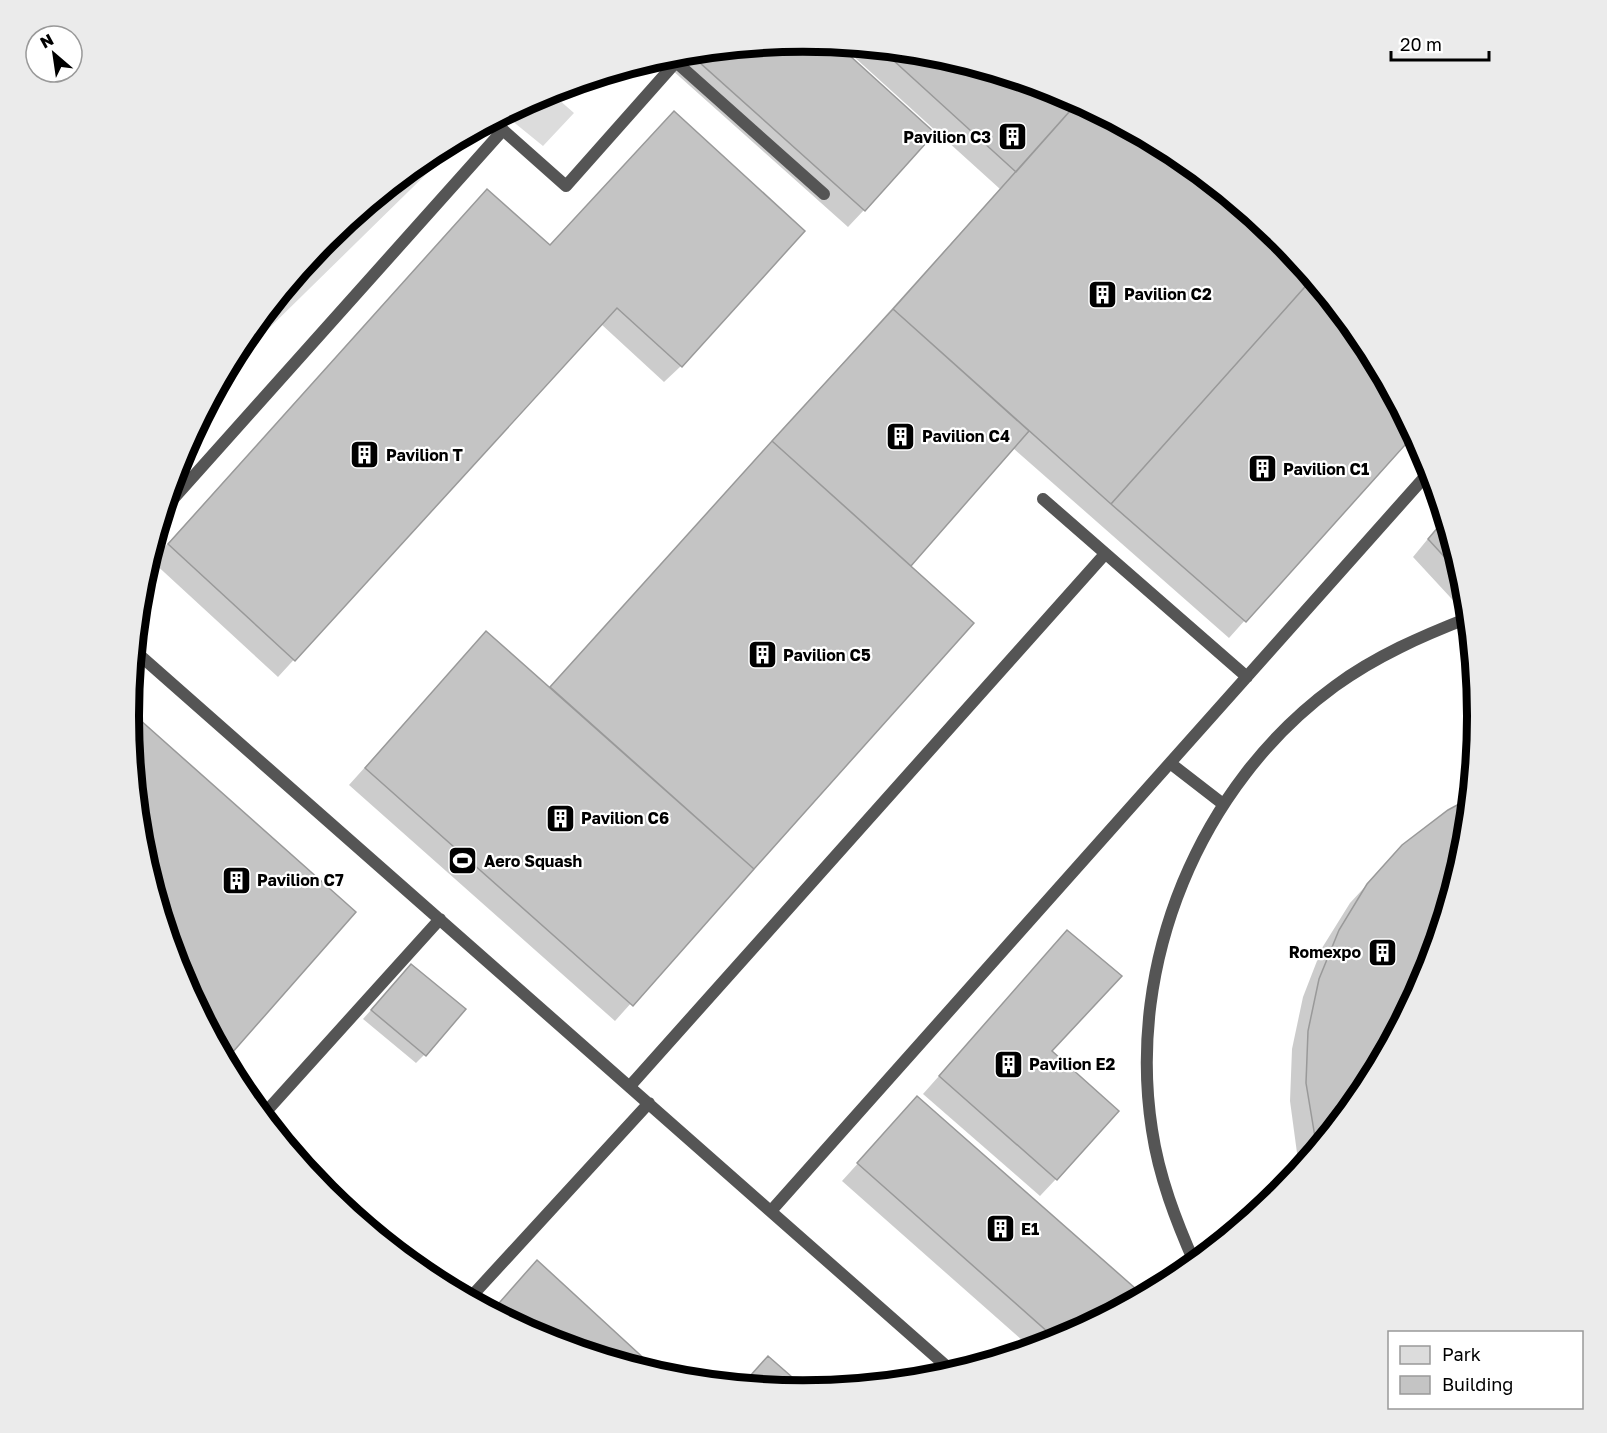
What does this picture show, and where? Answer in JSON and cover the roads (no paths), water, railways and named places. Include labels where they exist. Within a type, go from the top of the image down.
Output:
[{"type":"lane","points":[[679,64],[824,195]]},
{"type":"lane","points":[[179,493],[503,130],[566,186],[673,65]]},
{"type":"lane","points":[[771,1211],[1423,479]]},
{"type":"lane","points":[[1043,499],[1247,677]]},
{"type":"lane","points":[[630,1086],[1106,554]]},
{"type":"lane","points":[[1191,1255],[1172,1212],[1152,1130],[1147,1045],[1157,961],[1183,880],[1223,804],[1274,740],[1335,686],[1404,643],[1461,621]]},
{"type":"lane","points":[[142,658],[945,1365]]},
{"type":"lane","points":[[1170,763],[1223,804]]},
{"type":"lane","points":[[268,1109],[440,919]]},
{"type":"lane","points":[[474,1294],[649,1103]]},
{"type":"place","name":"Pavilion C3","points":[[1012,137]]},
{"type":"place","name":"Pavilion C2","points":[[1103,294]]},
{"type":"place","name":"Pavilion C4","points":[[901,436]]},
{"type":"place","name":"Pavilion T","points":[[365,455]]},
{"type":"place","name":"Pavilion C1","points":[[1262,469]]},
{"type":"place","name":"Pavilion C5","points":[[762,655]]},
{"type":"place","name":"Pavilion C6","points":[[560,818]]},
{"type":"place","name":"Aero Squash","points":[[463,861]]},
{"type":"place","name":"Pavilion C7","points":[[236,880]]},
{"type":"place","name":"Romexpo","points":[[1382,952]]},
{"type":"place","name":"Pavilion E2","points":[[1008,1064]]},
{"type":"place","name":"E1","points":[[1000,1229]]}]
